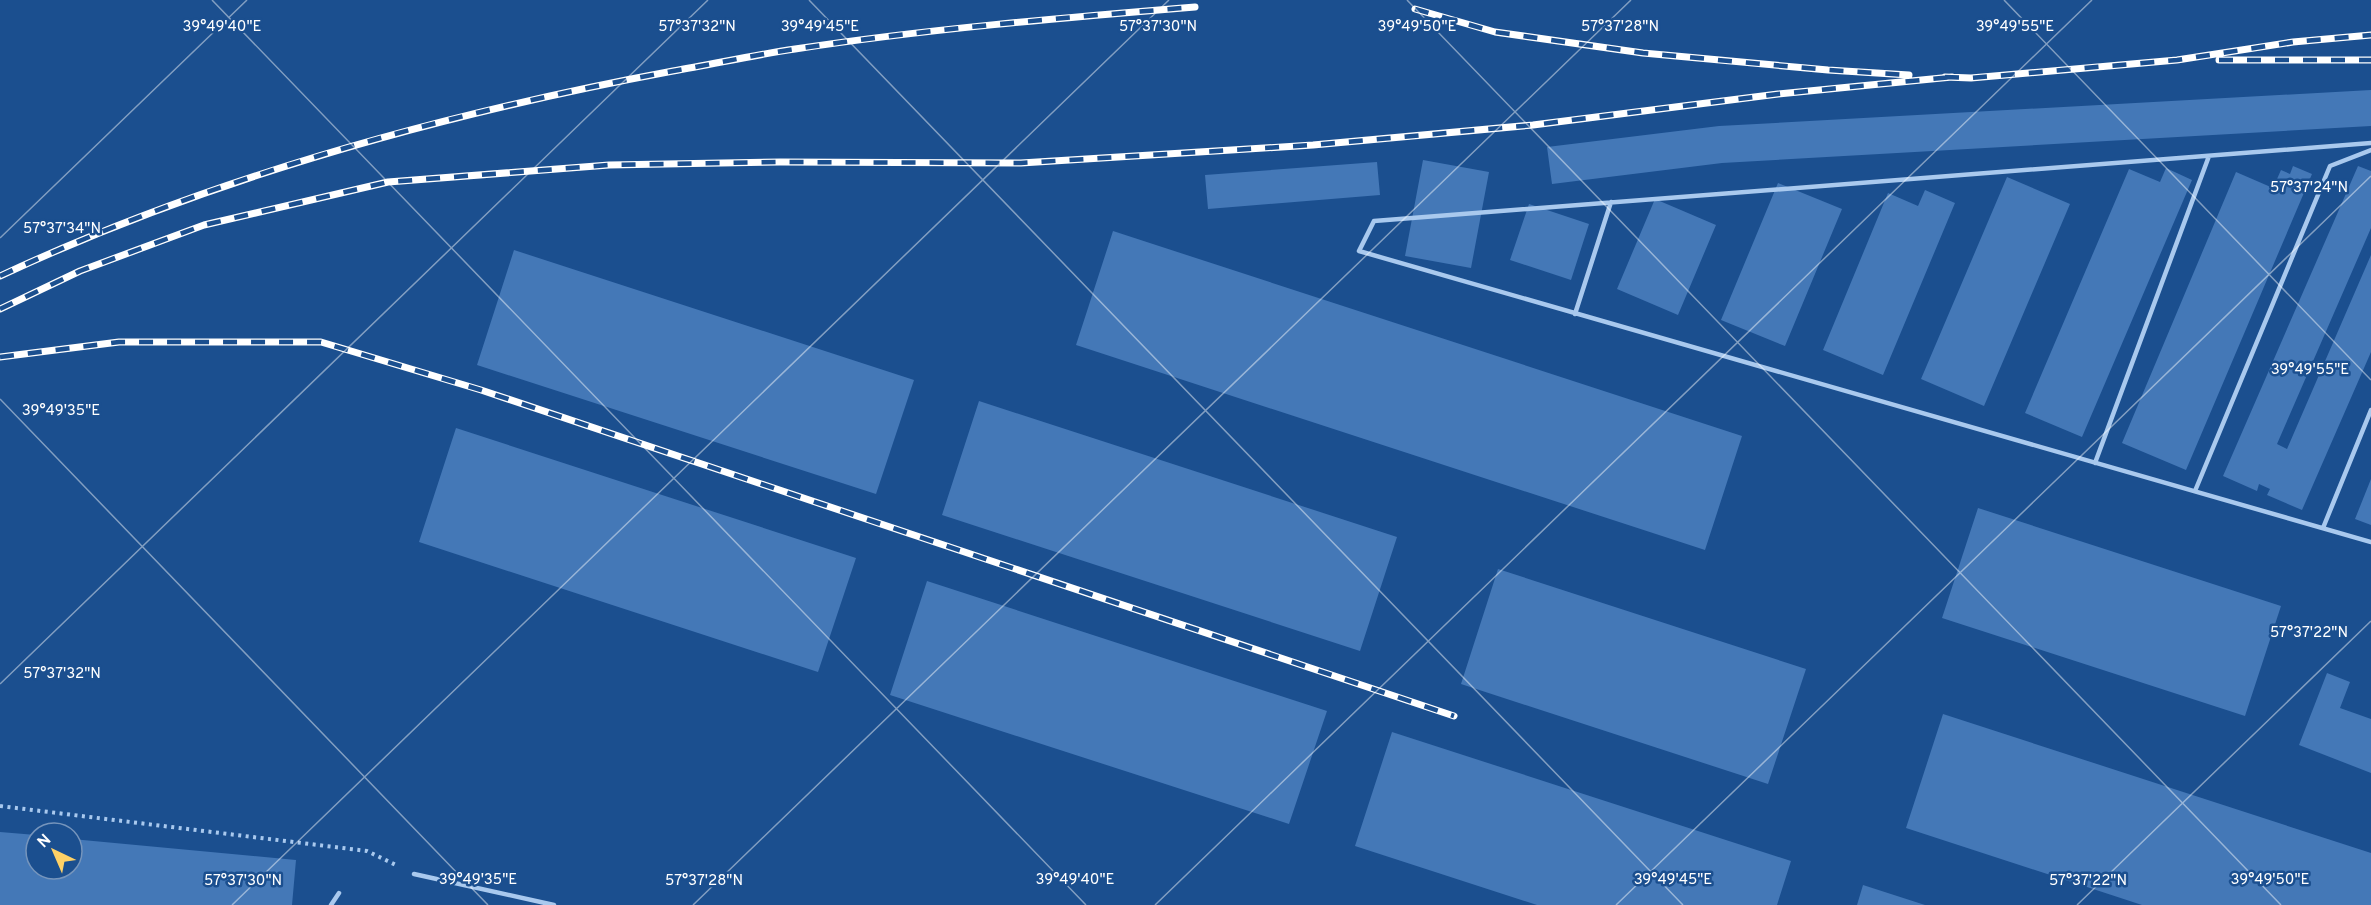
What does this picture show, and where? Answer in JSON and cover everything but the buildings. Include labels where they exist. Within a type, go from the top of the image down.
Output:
[{"type":"lane","points":[[2371,143],[1374,220],[1359,251],[2371,542]]},
{"type":"lane","points":[[2195,491],[2330,166],[2371,150]]},
{"type":"lane","points":[[2095,463],[2209,156]]},
{"type":"lane","points":[[1575,314],[1611,202]]},
{"type":"lane","points":[[2323,528],[2371,410]]},
{"type":"lane","points":[[414,874],[554,905]]},
{"type":"lane","points":[[331,905],[339,893]]},
{"type":"path","points":[[0,806],[367,851],[414,874]]},
{"type":"railway","points":[[0,276],[163,208],[246,179],[330,152],[500,107],[586,88],[795,49],[944,30],[1195,7]]},
{"type":"railway","points":[[1415,9],[1495,32],[1643,53],[1909,75]]},
{"type":"railway","points":[[1945,77],[1971,78],[2177,60],[2293,42],[2371,35]]},
{"type":"railway","points":[[2219,60],[2371,60]]},
{"type":"railway","points":[[0,309],[80,271],[204,225],[388,182],[609,165],[780,162],[1021,163],[1313,145],[1533,125],[1778,94],[1952,77]]},
{"type":"railway","points":[[0,357],[119,342],[321,342],[481,390],[1454,716]]}]
